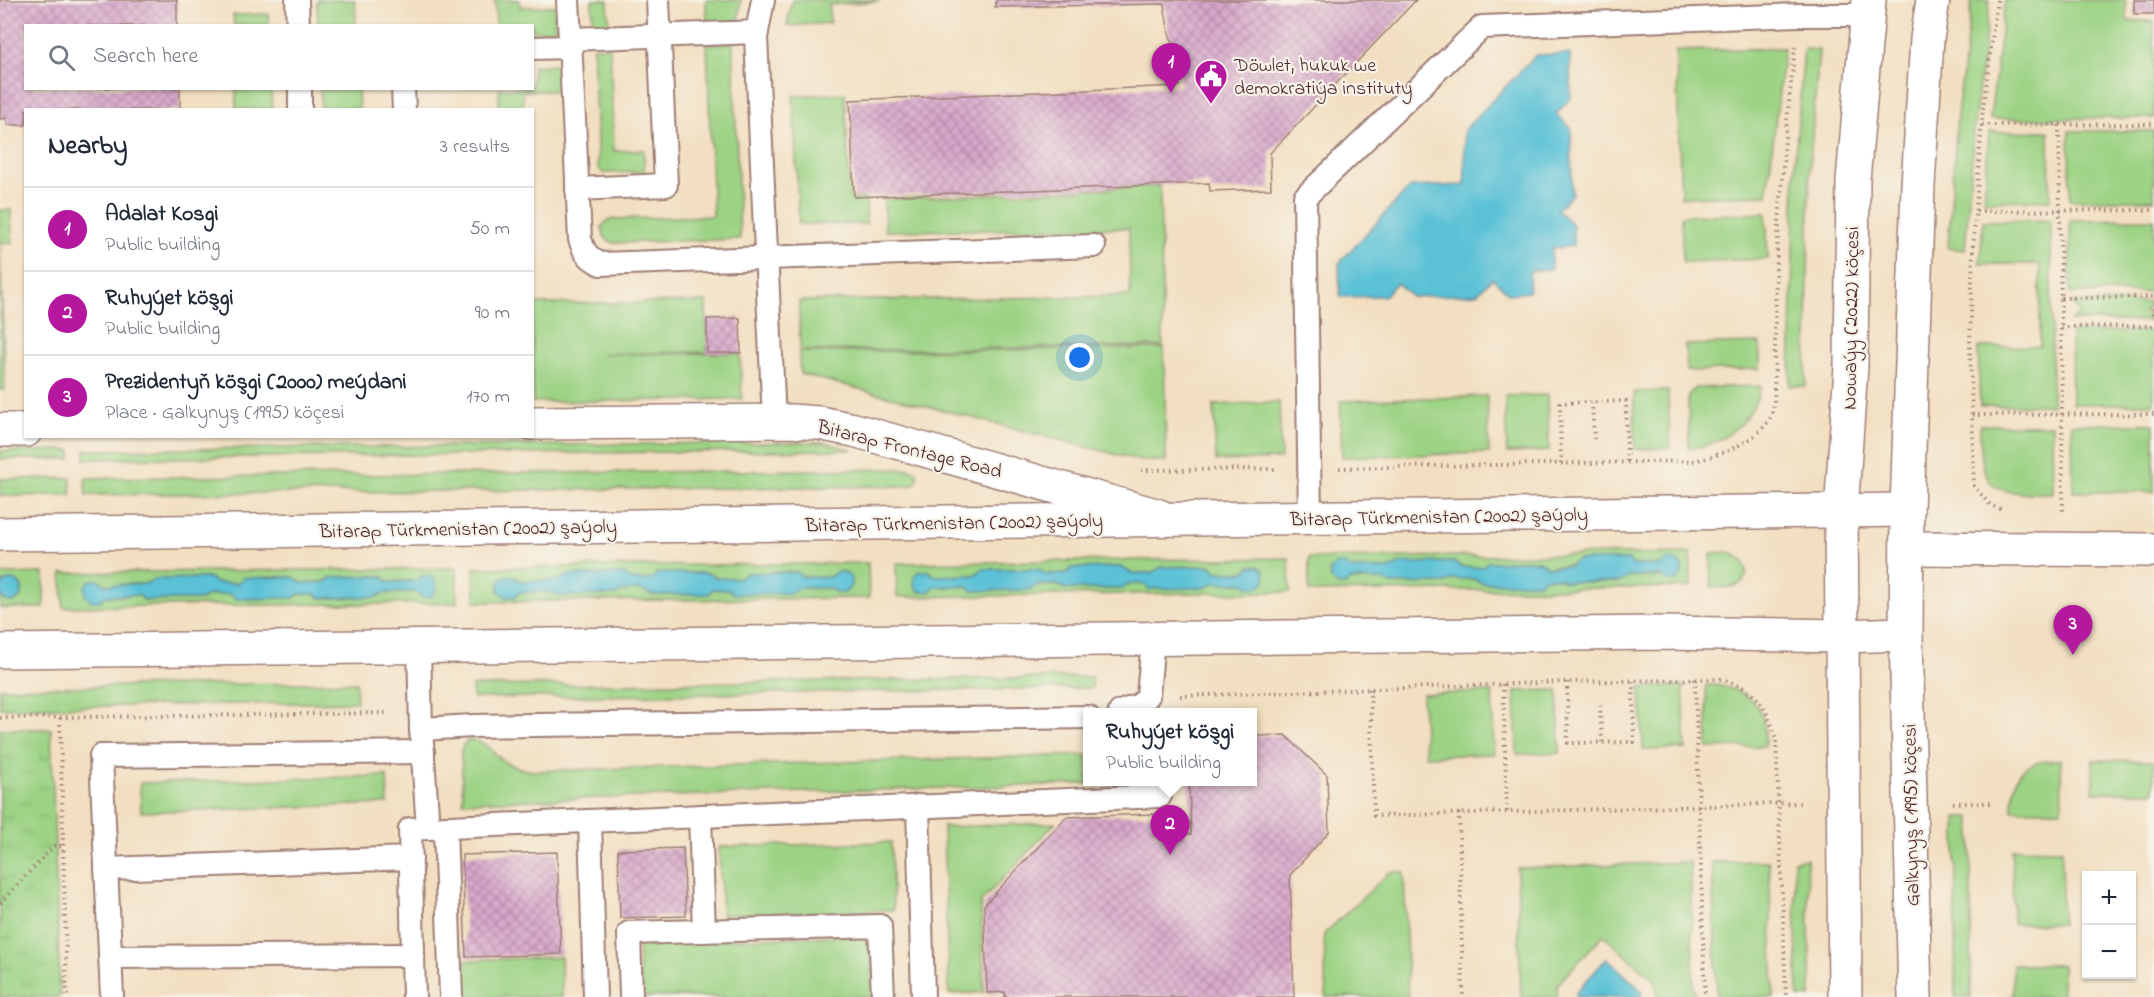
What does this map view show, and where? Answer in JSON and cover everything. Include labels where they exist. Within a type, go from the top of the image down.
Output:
[{"type":"main road","points":[[0,651],[1662,633],[1842,636],[1906,634],[1907,510],[1918,185],[1927,39],[1933,0]]},
{"type":"main road","name":"Nowaýy (2022) köçesi","points":[[1842,636],[1841,512],[1851,367],[1853,180],[1867,7]]},
{"type":"main road","name":"Bitarap Frontage Road","points":[[534,423],[774,421],[819,423],[854,430],[1173,520]]},
{"type":"main road","points":[[0,430],[24,430]]},
{"type":"main road","name":"Bitarap Türkmenistan (2002) şaýoly","points":[[0,534],[1907,510]]},
{"type":"main road","points":[[1907,548],[2154,549]]},
{"type":"main road","name":"Galkynyş (1995) köçesi","points":[[1906,634],[1915,997]]},
{"type":"main road","points":[[1842,636],[1845,997]]},
{"type":"lane","points":[[297,0],[298,24]]},
{"type":"lane","points":[[568,0],[580,239],[590,259],[601,264],[1094,246]]},
{"type":"lane","points":[[577,189],[666,185],[658,0]]},
{"type":"lane","points":[[763,0],[757,32],[774,421]]},
{"type":"lane","points":[[1310,518],[1305,197],[1482,27],[1799,15],[1867,7]]},
{"type":"lane","points":[[534,48],[661,36],[757,32]]},
{"type":"lane","points":[[300,90],[300,108]]},
{"type":"lane","points":[[403,90],[404,108]]},
{"type":"lane","points":[[1131,708],[1140,705],[1148,696],[1153,639]]},
{"type":"lane","points":[[419,646],[423,752],[437,828],[451,997]]},
{"type":"lane","points":[[421,721],[473,726],[1083,717]]},
{"type":"lane","points":[[112,997],[101,756],[423,752]]},
{"type":"lane","points":[[414,997],[410,829],[1160,796]]},
{"type":"lane","points":[[918,806],[923,997]]},
{"type":"lane","points":[[700,816],[704,932]]},
{"type":"lane","points":[[590,821],[595,997]]},
{"type":"lane","points":[[106,868],[411,858]]},
{"type":"lane","points":[[631,997],[629,933],[880,926],[883,997]]},
{"type":"lane","points":[[110,957],[413,955]]},
{"type":"path","points":[[1990,505],[1974,486],[1970,345],[1982,125],[1997,0]]},
{"type":"path","points":[[1133,468],[1144,471],[1627,463],[1691,461],[1711,458],[1731,450],[1770,419],[1774,405],[1776,265],[1785,139],[1799,15]]},
{"type":"path","points":[[1982,125],[2154,124]]},
{"type":"path","points":[[2059,125],[2063,514]]},
{"type":"path","points":[[1976,211],[2154,210]]},
{"type":"path","points":[[2061,298],[2154,297]]},
{"type":"path","points":[[2154,309],[2151,312],[2154,315]]},
{"type":"path","points":[[2061,327],[2154,326]]},
{"type":"path","points":[[1561,464],[1560,403],[1626,401],[1627,463]]},
{"type":"path","points":[[1592,402],[1594,439]]},
{"type":"path","points":[[1971,415],[2154,414]]},
{"type":"path","points":[[1148,696],[1695,679],[1721,679],[1736,683],[1748,689],[1761,702],[1768,713],[1776,738],[1786,997]]},
{"type":"path","points":[[1695,679],[1705,997]]},
{"type":"path","points":[[1567,682],[1568,743],[1634,742],[1633,681]]},
{"type":"path","points":[[1503,684],[1508,812]]},
{"type":"path","points":[[1370,689],[1374,816],[1800,803]]},
{"type":"path","points":[[1600,705],[1602,742]]},
{"type":"path","points":[[0,718],[421,721]]},
{"type":"path","points":[[60,718],[67,997]]},
{"type":"path","points":[[1953,803],[1995,803]]},
{"type":"path","points":[[1459,813],[1463,997]]},
{"type":"path","points":[[0,903],[54,846],[64,846]]},
{"type":"green space","points":[[317,0],[355,0],[356,24],[318,24]]},
{"type":"green space","points":[[495,0],[519,0],[520,7],[555,6],[555,30],[534,31],[534,24],[496,24]]},
{"type":"green space","points":[[592,0],[608,0],[609,28],[593,29]]},
{"type":"green space","points":[[706,0],[741,0],[738,22],[707,23]]},
{"type":"green space","points":[[792,0],[879,1],[829,5],[830,23],[787,26]]},
{"type":"green space","points":[[1972,0],[1990,0],[1975,118],[1965,250],[1948,248],[1957,116]]},
{"type":"green space","points":[[2005,0],[2126,0],[2127,21],[2154,21],[2154,118],[1990,119]]},
{"type":"green space","points":[[268,14],[269,24],[234,24],[233,15]]},
{"type":"green space","points":[[733,43],[740,239],[614,243],[608,240],[602,227],[607,221],[614,219],[713,216],[707,44]]},
{"type":"green space","points":[[593,47],[610,47],[614,151],[644,150],[644,172],[603,173],[598,167]]},
{"type":"green space","points":[[1784,48],[1767,195],[1681,197],[1676,51]]},
{"type":"green space","points":[[1804,49],[1819,50],[1810,161],[1806,386],[1790,386],[1795,159]]},
{"type":"green space","points":[[557,65],[557,91],[523,91],[523,108],[499,108],[499,90],[534,90],[534,66]]},
{"type":"green space","points":[[236,90],[271,90],[272,108],[236,108]]},
{"type":"green space","points":[[320,90],[358,90],[359,108],[321,108]]},
{"type":"green space","points":[[845,93],[850,199],[866,199],[866,224],[799,224],[793,96]]},
{"type":"green space","points":[[2049,131],[2050,200],[1984,201],[1989,132]]},
{"type":"green space","points":[[2069,131],[2154,131],[2154,200],[2070,200]]},
{"type":"green space","points":[[1160,186],[1163,346],[800,351],[799,301],[1130,296],[1129,228],[885,231],[884,199]]},
{"type":"green space","points":[[0,210],[11,210],[12,243],[0,243]]},
{"type":"green space","points":[[1766,213],[1768,259],[1683,262],[1681,216]]},
{"type":"green space","points":[[2154,219],[2154,292],[2070,293],[2070,220]]},
{"type":"green space","points":[[2051,220],[2052,405],[1980,406],[1978,347],[2040,346],[2040,264],[1980,264],[1983,221]]},
{"type":"green space","points":[[0,245],[5,390],[0,390]]},
{"type":"green space","points":[[706,302],[707,352],[601,354],[740,353],[742,399],[534,402],[534,304]]},
{"type":"green space","points":[[2153,302],[2144,312],[2153,321],[2071,321],[2080,312],[2071,303]]},
{"type":"green space","points":[[2154,331],[2154,404],[2072,404],[2071,332]]},
{"type":"green space","points":[[1760,343],[1760,369],[1687,371],[1685,345]]},
{"type":"green space","points":[[1164,348],[1166,461],[1142,461],[800,374],[799,352]]},
{"type":"green space","points":[[1761,386],[1751,409],[1735,429],[1713,443],[1689,448],[1688,395],[1695,388]]},
{"type":"green space","points":[[1668,391],[1670,448],[1635,449],[1634,392]]},
{"type":"green space","points":[[1547,395],[1549,451],[1507,453],[1505,396]]},
{"type":"green space","points":[[1487,396],[1489,453],[1342,457],[1340,401]]},
{"type":"green space","points":[[1279,402],[1281,459],[1216,461],[1214,405]]},
{"type":"green space","points":[[2072,424],[2154,424],[2154,492],[2073,492]]},
{"type":"green space","points":[[1980,425],[2052,425],[2053,493],[2015,492],[2002,490],[1993,485],[1983,464]]},
{"type":"green space","points":[[824,442],[852,450],[85,459],[85,450]]},
{"type":"green space","points":[[71,450],[71,459],[0,459],[0,451]]},
{"type":"green space","points":[[909,469],[916,471],[918,477],[916,483],[910,486],[86,495],[85,478]]},
{"type":"green space","points":[[71,478],[71,495],[0,496],[0,479]]},
{"type":"green space","points":[[1691,553],[1691,587],[1309,592],[1309,558]],"holes":[[[1627,560],[1633,565],[1682,566],[1682,575],[1679,578],[1629,576],[1621,582],[1565,582],[1560,578],[1544,578],[1539,583],[1483,583],[1475,579],[1454,579],[1445,583],[1389,584],[1384,580],[1350,580],[1348,567],[1350,569],[1390,569],[1400,563],[1455,562],[1461,567],[1482,567],[1488,562],[1538,561],[1548,567]]]},
{"type":"green space","points":[[1711,553],[1735,554],[1743,562],[1747,572],[1746,577],[1734,586],[1711,587]]},
{"type":"green space","points":[[1289,558],[1290,592],[897,597],[896,563]],"holes":[[[1211,566],[1217,572],[1245,572],[1247,585],[1245,583],[1213,583],[1204,588],[1148,588],[1144,584],[1127,584],[1122,589],[1066,589],[1058,585],[934,587],[929,592],[920,592],[932,573],[933,576],[1066,574],[1072,568],[1121,567],[1131,573],[1152,573],[1162,567]]]},
{"type":"green space","points":[[868,563],[869,598],[475,602],[474,568]],"holes":[[[796,572],[803,577],[831,577],[836,572],[844,572],[848,575],[833,591],[831,588],[713,589],[708,594],[652,595],[644,590],[519,592],[514,597],[506,597],[517,578],[519,581],[652,580],[657,573],[707,573],[717,578],[738,578],[748,573]]]},
{"type":"green space","points":[[457,568],[457,603],[63,607],[62,573]],"holes":[[[382,576],[388,582],[416,581],[418,594],[417,592],[384,593],[376,597],[320,598],[315,594],[299,594],[294,598],[237,599],[229,594],[209,595],[200,600],[144,600],[139,595],[105,596],[103,582],[105,585],[145,584],[155,579],[210,578],[216,583],[238,583],[243,578],[293,577],[302,583],[324,582],[333,577]]]},
{"type":"green space","points":[[44,573],[44,608],[0,608],[0,596],[19,599],[21,586],[3,583],[0,585],[0,574]]},
{"type":"green space","points":[[1092,677],[1092,688],[473,698],[472,686]]},
{"type":"green space","points":[[356,682],[357,702],[0,708],[0,688]]},
{"type":"green space","points":[[1706,685],[1734,689],[1750,699],[1761,714],[1765,746],[1708,748]]},
{"type":"green space","points":[[1683,686],[1686,749],[1643,750],[1640,687]]},
{"type":"green space","points":[[1558,690],[1560,753],[1517,754],[1515,691]]},
{"type":"green space","points":[[1492,692],[1494,754],[1425,756],[1422,694]]},
{"type":"green space","points":[[0,729],[51,729],[60,997],[0,997]]},
{"type":"green space","points":[[469,740],[480,742],[502,760],[531,771],[1083,755],[1083,784],[463,802],[461,750]]},
{"type":"green space","points":[[2061,760],[2062,810],[2012,810],[2015,785],[2022,770],[2037,763]]},
{"type":"green space","points":[[2093,760],[2154,761],[2154,792],[2093,792]]},
{"type":"green space","points":[[387,776],[388,804],[141,812],[140,783]]},
{"type":"green space","points":[[1956,817],[1971,817],[1971,997],[1955,997]]},
{"type":"green space","points":[[1055,823],[981,902],[984,992],[949,994],[943,827]]},
{"type":"green space","points":[[891,842],[893,910],[722,915],[719,847]]},
{"type":"green space","points":[[2012,849],[2062,850],[2062,924],[2013,924]]},
{"type":"green space","points":[[1807,859],[1811,997],[1798,997],[1794,860]]},
{"type":"green space","points":[[1769,861],[1774,997],[1717,997],[1712,862]]},
{"type":"green space","points":[[1690,862],[1694,997],[1657,997],[1656,982],[1603,935],[1557,985],[1557,997],[1521,997],[1517,868]]},
{"type":"green space","points":[[1390,872],[1404,872],[1408,997],[1326,997],[1324,934]]},
{"type":"green space","points":[[872,935],[874,997],[640,997],[638,942]]},
{"type":"green space","points":[[561,957],[562,997],[466,997],[465,960]]},
{"type":"green space","points":[[2013,965],[2062,965],[2062,997],[2013,997]]},
{"type":"water","points":[[1570,54],[1571,98],[1556,114],[1571,128],[1572,194],[1557,210],[1573,225],[1573,246],[1552,248],[1551,269],[1530,271],[1529,292],[1509,294],[1492,278],[1477,294],[1412,297],[1397,283],[1384,296],[1340,297],[1339,263],[1410,187],[1465,185],[1464,130],[1536,55]]},
{"type":"water","points":[[1578,560],[1628,560],[1633,565],[1661,565],[1667,560],[1675,560],[1682,566],[1682,575],[1676,581],[1667,581],[1661,576],[1630,576],[1621,582],[1565,582],[1559,578],[1544,578],[1539,583],[1483,583],[1475,579],[1454,579],[1445,583],[1389,584],[1384,580],[1350,580],[1345,585],[1337,585],[1330,579],[1330,570],[1336,564],[1345,564],[1350,569],[1390,569],[1400,563],[1455,562],[1461,567],[1482,567],[1488,562],[1538,561],[1548,567],[1569,566]]},
{"type":"water","points":[[1211,566],[1217,572],[1245,572],[1250,566],[1259,566],[1265,572],[1265,581],[1259,587],[1250,587],[1245,583],[1213,583],[1204,588],[1148,589],[1144,584],[1127,584],[1123,589],[1066,589],[1058,585],[1037,585],[1029,590],[972,591],[968,586],[934,587],[929,592],[920,592],[914,585],[914,577],[919,571],[929,571],[934,576],[974,575],[983,569],[1039,569],[1045,574],[1066,574],[1071,568],[1121,567],[1131,573],[1152,573],[1162,567]]},
{"type":"water","points":[[797,572],[803,577],[830,577],[836,572],[844,572],[851,578],[851,586],[845,593],[836,593],[831,588],[799,588],[790,593],[734,594],[729,590],[713,589],[708,594],[652,595],[633,590],[615,595],[558,596],[553,592],[520,592],[515,597],[506,597],[499,591],[499,582],[505,576],[514,576],[519,581],[559,580],[569,575],[625,574],[631,580],[651,580],[657,573],[707,573],[717,578],[738,578],[748,573]]},
{"type":"water","points":[[382,576],[388,582],[416,581],[422,576],[430,576],[436,582],[436,591],[431,597],[422,597],[416,592],[384,593],[376,597],[320,598],[315,594],[299,594],[294,598],[237,599],[229,594],[209,595],[200,600],[144,600],[139,595],[105,596],[100,601],[91,601],[85,595],[85,586],[91,580],[99,580],[105,585],[145,584],[155,579],[210,578],[216,583],[238,583],[243,578],[293,577],[302,583],[324,582],[333,577]]},
{"type":"water","points":[[11,580],[19,583],[22,591],[19,599],[11,602],[3,599],[0,591],[3,583]]},
{"type":"water","points":[[1607,958],[1641,990],[1641,997],[1576,997],[1576,992]]},
{"type":"building","points":[[0,0],[177,0],[177,24],[24,24],[24,90],[180,90],[180,108],[24,108],[24,125],[7,125],[7,118],[0,119]]},
{"type":"building","points":[[996,0],[1416,0],[1270,153],[1271,189],[1210,191],[1209,183],[854,197],[850,100],[1180,86],[1178,53],[1169,34],[1164,4],[995,7]]},
{"type":"building","points":[[2134,0],[2154,0],[2154,14],[2134,14]]},
{"type":"building","points":[[740,318],[741,353],[707,353],[707,319]]},
{"type":"building","points":[[1285,735],[1327,775],[1329,832],[1290,875],[1294,997],[1005,997],[1005,992],[987,993],[984,905],[1066,817],[1154,814],[1154,835],[1191,834],[1189,786],[1257,786],[1257,736]]},
{"type":"building","points":[[683,848],[686,916],[620,918],[618,850]]},
{"type":"building","points":[[557,852],[561,954],[466,957],[462,855]]},
{"type":"place","name":"Adalat Kosgi","points":[[1171,93]]},
{"type":"place","name":"Döwlet, hukuk we demokratiýa instituty","points":[[1211,105]]},
{"type":"place","name":"Prezidentyň köşgi (2000) meýdani","points":[[2073,655]]},
{"type":"place","name":"Ruhyýet köşgi","points":[[1170,855]]}]
